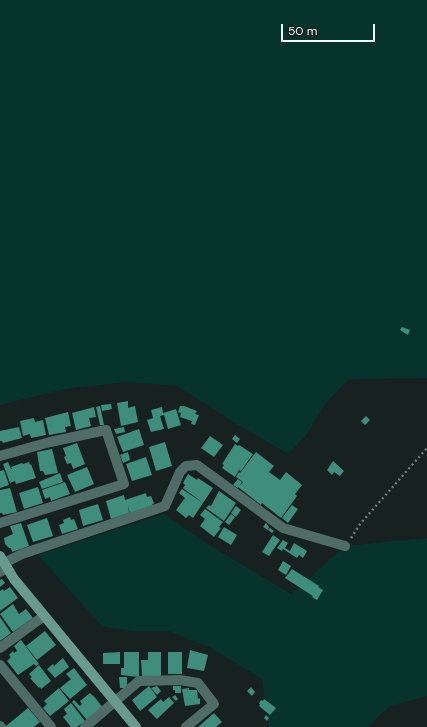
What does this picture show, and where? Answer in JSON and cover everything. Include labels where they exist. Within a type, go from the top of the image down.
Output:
[{"type":"street","points":[[0,456],[50,442],[106,430],[124,484],[0,523]]},
{"type":"street","points":[[136,727],[3,565],[22,554],[165,506],[180,472],[186,466],[197,465],[283,528],[345,546]]},
{"type":"street","points":[[0,648],[44,616]]},
{"type":"street","points":[[0,665],[51,727]]},
{"type":"street","points":[[85,727],[139,681],[180,680],[198,684],[214,704],[186,727]]},
{"type":"path","points":[[345,546],[360,524],[427,448]]},
{"type":"green space","points":[[0,0],[427,0],[427,378],[349,379],[325,404],[307,434],[288,454],[177,386],[126,382],[65,389],[0,405]]},
{"type":"green space","points":[[164,514],[206,543],[291,594],[345,546],[427,538],[427,696],[390,706],[367,727],[269,727],[262,679],[211,648],[169,631],[132,631],[102,626],[38,555]]},
{"type":"building","points":[[402,327],[410,330],[408,335],[400,330]]},
{"type":"building","points":[[128,401],[128,408],[135,406],[138,422],[121,426],[117,403]]},
{"type":"building","points":[[111,404],[112,409],[102,411],[101,405]]},
{"type":"building","points":[[100,406],[104,425],[100,425],[96,407]]},
{"type":"building","points":[[180,406],[197,411],[195,414],[199,415],[195,425],[191,424],[192,421],[180,417],[181,413],[178,412]]},
{"type":"building","points":[[94,407],[96,417],[89,418],[91,426],[76,430],[72,413]]},
{"type":"building","points":[[162,407],[163,413],[176,409],[181,425],[168,429],[164,415],[160,416],[164,429],[151,432],[147,420],[153,418],[151,410]]},
{"type":"building","points":[[68,412],[71,426],[65,427],[66,432],[49,435],[45,418]]},
{"type":"building","points":[[366,416],[370,420],[365,425],[361,421]]},
{"type":"building","points":[[34,418],[35,422],[43,420],[46,435],[31,438],[30,434],[23,436],[20,421]]},
{"type":"building","points":[[19,427],[22,438],[3,443],[0,441],[0,431]]},
{"type":"building","points":[[124,427],[125,432],[116,434],[114,429]]},
{"type":"building","points":[[139,429],[144,445],[123,452],[117,437]]},
{"type":"building","points":[[235,435],[240,439],[237,443],[232,439]]},
{"type":"building","points":[[210,436],[223,445],[214,457],[201,448]]},
{"type":"building","points":[[165,442],[172,466],[156,471],[149,447]]},
{"type":"building","points":[[77,443],[85,464],[73,469],[71,463],[67,464],[64,457],[66,456],[63,448]]},
{"type":"building","points":[[235,444],[253,454],[235,477],[222,468],[224,465],[222,464]]},
{"type":"building","points":[[52,449],[58,473],[45,475],[43,471],[40,471],[37,452]]},
{"type":"building","points":[[128,452],[130,460],[123,463],[120,455]]},
{"type":"building","points":[[256,452],[274,466],[269,472],[280,480],[286,472],[302,485],[295,494],[297,496],[281,518],[262,503],[261,505],[238,487],[233,485],[238,479],[242,482],[239,486],[243,482],[236,477]]},
{"type":"building","points":[[146,457],[152,475],[132,481],[126,464]]},
{"type":"building","points":[[333,461],[344,471],[340,476],[334,472],[332,475],[327,470]]},
{"type":"building","points":[[8,462],[12,469],[11,467],[29,462],[36,478],[16,484],[15,481],[10,483],[3,464]]},
{"type":"building","points":[[87,467],[94,484],[75,492],[67,475]]},
{"type":"building","points":[[4,470],[9,485],[0,488],[0,471]]},
{"type":"building","points":[[60,473],[63,482],[42,489],[39,482]]},
{"type":"building","points":[[188,474],[197,480],[198,478],[213,488],[203,503],[183,488],[185,485],[183,483]]},
{"type":"building","points":[[65,482],[70,494],[51,501],[50,497],[45,499],[42,490]]},
{"type":"building","points":[[38,487],[43,503],[24,509],[19,493]]},
{"type":"building","points":[[10,488],[17,512],[3,515],[0,513],[0,490]]},
{"type":"building","points":[[182,489],[203,503],[193,518],[189,515],[186,518],[176,510],[185,498],[179,493]]},
{"type":"building","points":[[219,491],[236,503],[224,521],[206,508],[209,505],[211,506]]},
{"type":"building","points":[[146,493],[147,497],[151,496],[154,503],[150,507],[130,514],[128,506],[129,513],[111,519],[106,501],[124,495],[125,500]]},
{"type":"building","points":[[98,504],[103,520],[83,526],[79,510]]},
{"type":"building","points":[[292,505],[298,509],[288,523],[282,518]]},
{"type":"building","points":[[236,506],[241,510],[236,517],[231,513]]},
{"type":"building","points":[[205,509],[223,522],[219,527],[221,528],[214,537],[200,526],[205,519],[200,515]]},
{"type":"building","points":[[231,514],[235,517],[229,525],[225,522]]},
{"type":"building","points":[[70,517],[71,520],[74,519],[78,529],[62,534],[59,525],[64,523],[63,520]]},
{"type":"building","points":[[47,518],[53,536],[33,542],[27,525]]},
{"type":"building","points":[[21,523],[29,546],[12,552],[11,548],[5,544],[4,538],[13,534],[10,526]]},
{"type":"building","points":[[266,523],[269,527],[268,530],[263,527]]},
{"type":"building","points":[[224,527],[237,535],[231,545],[218,537]]},
{"type":"building","points":[[270,528],[274,531],[272,533],[268,530]]},
{"type":"building","points":[[273,535],[280,540],[269,556],[262,552]]},
{"type":"building","points":[[283,540],[288,543],[285,548],[290,551],[294,543],[307,551],[303,558],[299,555],[297,558],[283,549],[282,551],[277,548]]},
{"type":"building","points":[[283,561],[291,566],[286,575],[278,570]]},
{"type":"building","points":[[292,569],[323,590],[317,600],[285,578]]},
{"type":"building","points":[[2,579],[5,583],[0,587],[0,580]]},
{"type":"building","points":[[10,587],[18,598],[0,611],[0,591],[3,589],[4,591]]},
{"type":"building","points":[[13,604],[19,614],[26,609],[33,618],[13,632],[0,614]]},
{"type":"building","points":[[0,617],[11,633],[0,641]]},
{"type":"building","points":[[45,631],[56,645],[37,660],[26,646]]},
{"type":"building","points":[[21,640],[39,664],[36,666],[34,664],[18,675],[7,661],[11,657],[9,655],[13,651],[14,653],[17,651],[14,646]]},
{"type":"building","points":[[190,650],[208,655],[204,671],[187,668]]},
{"type":"building","points":[[120,652],[120,664],[103,664],[103,653]]},
{"type":"building","points":[[124,652],[139,652],[139,677],[121,675],[121,668],[124,668]]},
{"type":"building","points":[[148,652],[161,652],[161,676],[142,676],[141,660],[148,660]]},
{"type":"building","points":[[168,652],[182,652],[182,674],[168,674]]},
{"type":"building","points":[[63,658],[69,667],[55,678],[47,669],[53,664],[54,666]]},
{"type":"building","points":[[39,665],[51,681],[41,689],[30,678],[32,677],[29,674]]},
{"type":"building","points":[[74,668],[87,685],[70,699],[60,688],[71,679],[66,674]]},
{"type":"building","points":[[119,677],[127,677],[127,688],[120,688]]},
{"type":"building","points":[[149,686],[157,697],[140,711],[132,700]]},
{"type":"building","points":[[157,686],[161,691],[157,695],[151,688]]},
{"type":"building","points":[[173,686],[181,686],[181,693],[175,693]]},
{"type":"building","points":[[251,687],[255,692],[252,696],[247,691]]},
{"type":"building","points":[[59,688],[69,701],[50,716],[43,708],[47,704],[44,701]]},
{"type":"building","points":[[189,688],[189,690],[197,690],[198,699],[200,698],[200,704],[185,706],[182,689]]},
{"type":"building","points":[[90,693],[103,708],[87,720],[72,702],[74,700],[80,706],[82,704],[80,701]]},
{"type":"building","points":[[175,695],[178,699],[176,701],[172,697]]},
{"type":"building","points":[[169,697],[174,703],[157,719],[148,710],[161,699],[163,702]]},
{"type":"building","points":[[264,699],[276,708],[270,715],[259,706],[261,700],[263,701]]},
{"type":"building","points":[[71,703],[85,721],[77,727],[71,727],[63,717],[67,714],[64,709]]},
{"type":"building","points":[[28,708],[40,722],[34,727],[6,727],[6,726]]},
{"type":"building","points":[[214,713],[222,722],[216,727],[198,727]]},
{"type":"building","points":[[266,715],[269,718],[267,721],[264,718]]}]
